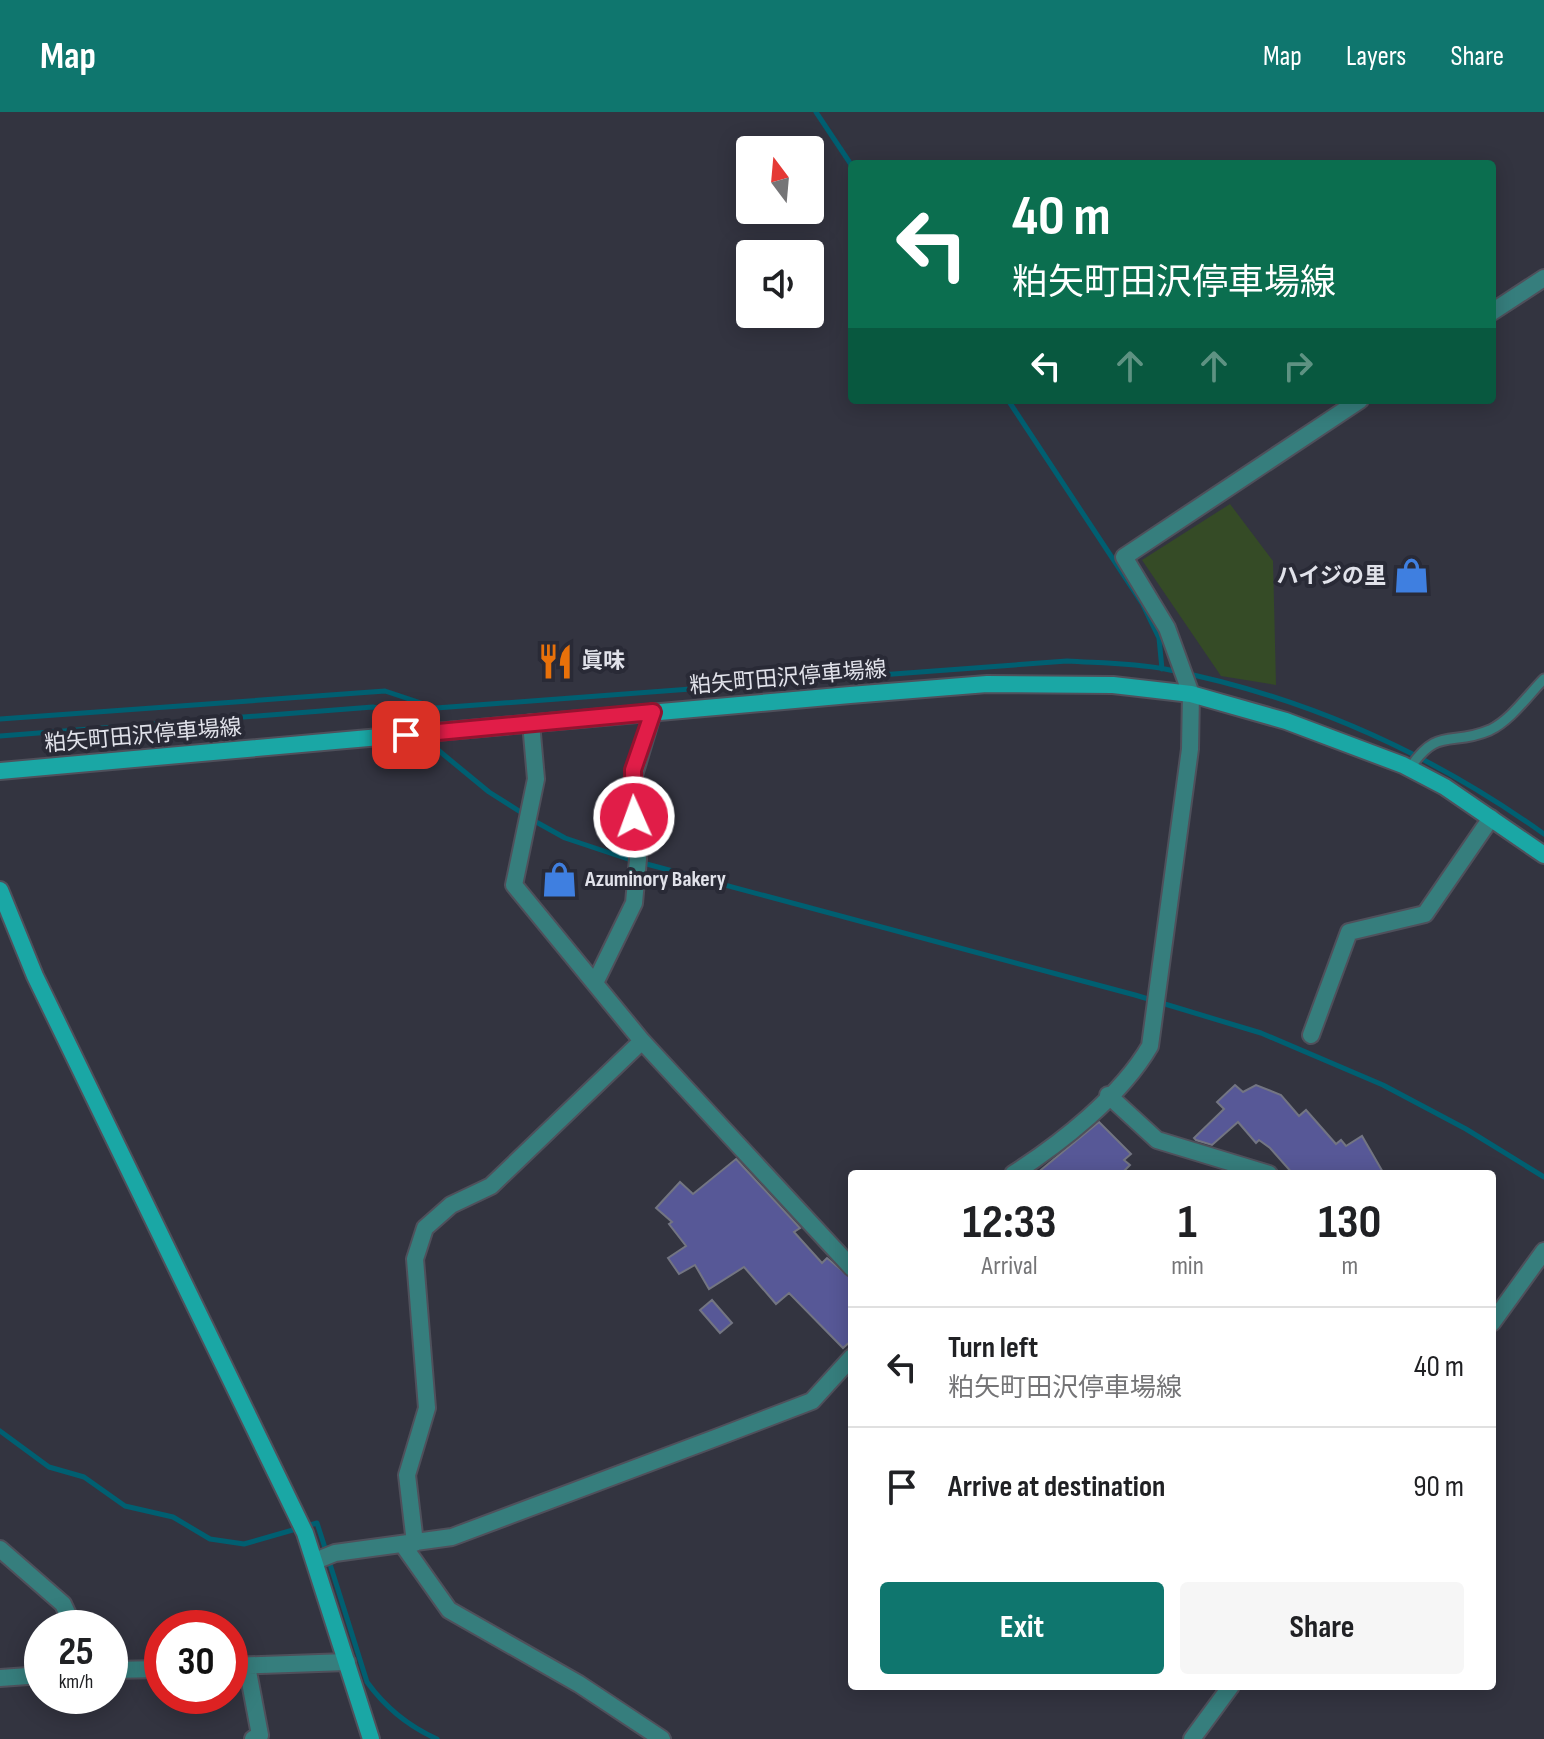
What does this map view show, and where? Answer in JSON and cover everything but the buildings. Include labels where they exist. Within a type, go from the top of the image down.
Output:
[{"type":"main road","name":"粕矢町田沢停車場線","points":[[0,771],[987,684],[1113,685],[1191,694],[1286,721],[1410,768],[1544,855]]},
{"type":"main road","points":[[0,890],[35,976],[305,1533],[324,1557],[347,1662],[371,1739]]},
{"type":"street","points":[[1496,309],[1544,278]]},
{"type":"street","points":[[1019,1170],[1065,1137],[1108,1095],[1150,1046],[1190,749],[1191,694],[1167,628],[1124,557],[1354,404]]},
{"type":"street","points":[[595,983],[634,903],[637,848],[631,785],[653,712]]},
{"type":"street","points":[[531,723],[536,764],[531,805],[514,885],[642,1041],[848,1264]]},
{"type":"street","points":[[1311,1035],[1349,932],[1425,914],[1491,818]]},
{"type":"street","points":[[642,1041],[491,1186],[451,1205],[425,1228],[415,1259],[427,1408],[407,1475],[409,1544],[449,1610],[579,1684],[662,1739]]},
{"type":"street","points":[[1108,1095],[1157,1140],[1256,1170]]},
{"type":"street","points":[[1496,1317],[1544,1251]]},
{"type":"street","points":[[324,1557],[452,1537],[812,1401],[848,1361]]},
{"type":"street","points":[[0,1549],[63,1604],[66,1610]]},
{"type":"street","points":[[248,1666],[347,1662]]},
{"type":"street","points":[[248,1671],[260,1735],[253,1739]]},
{"type":"street","points":[[0,1678],[24,1676]]},
{"type":"street","points":[[1192,1739],[1228,1690]]},
{"type":"lane","points":[[1410,768],[1425,747],[1437,741],[1491,730],[1544,679]]},
{"type":"green space","points":[[1230,504],[1273,561],[1276,685],[1221,676],[1142,560]]},
{"type":"waterway","points":[[816,112],[848,160]]},
{"type":"waterway","points":[[1011,404],[1142,603],[1159,638],[1162,669]]},
{"type":"waterway","points":[[0,719],[385,691],[436,708],[1067,661],[1128,664],[1216,680],[1316,711],[1456,777],[1544,834]]},
{"type":"waterway","points":[[0,736],[373,707],[400,714]]},
{"type":"waterway","points":[[438,750],[489,792],[565,838],[628,859],[1135,995],[1261,1033],[1383,1085],[1466,1129],[1544,1177]]},
{"type":"waterway","points":[[0,1431],[49,1467],[84,1477],[125,1506],[173,1517],[210,1539],[244,1544],[317,1523],[326,1551]]},
{"type":"waterway","points":[[329,1561],[367,1682],[399,1715],[437,1739]]},
{"type":"place","name":"ハイジの里","points":[[1412,576]]},
{"type":"place","name":"眞味","points":[[555,661]]},
{"type":"place","name":"Azuminory Bakery","points":[[559,879]]},
{"type":"route","points":[[406,735],[653,712],[633,770],[634,817]]}]
